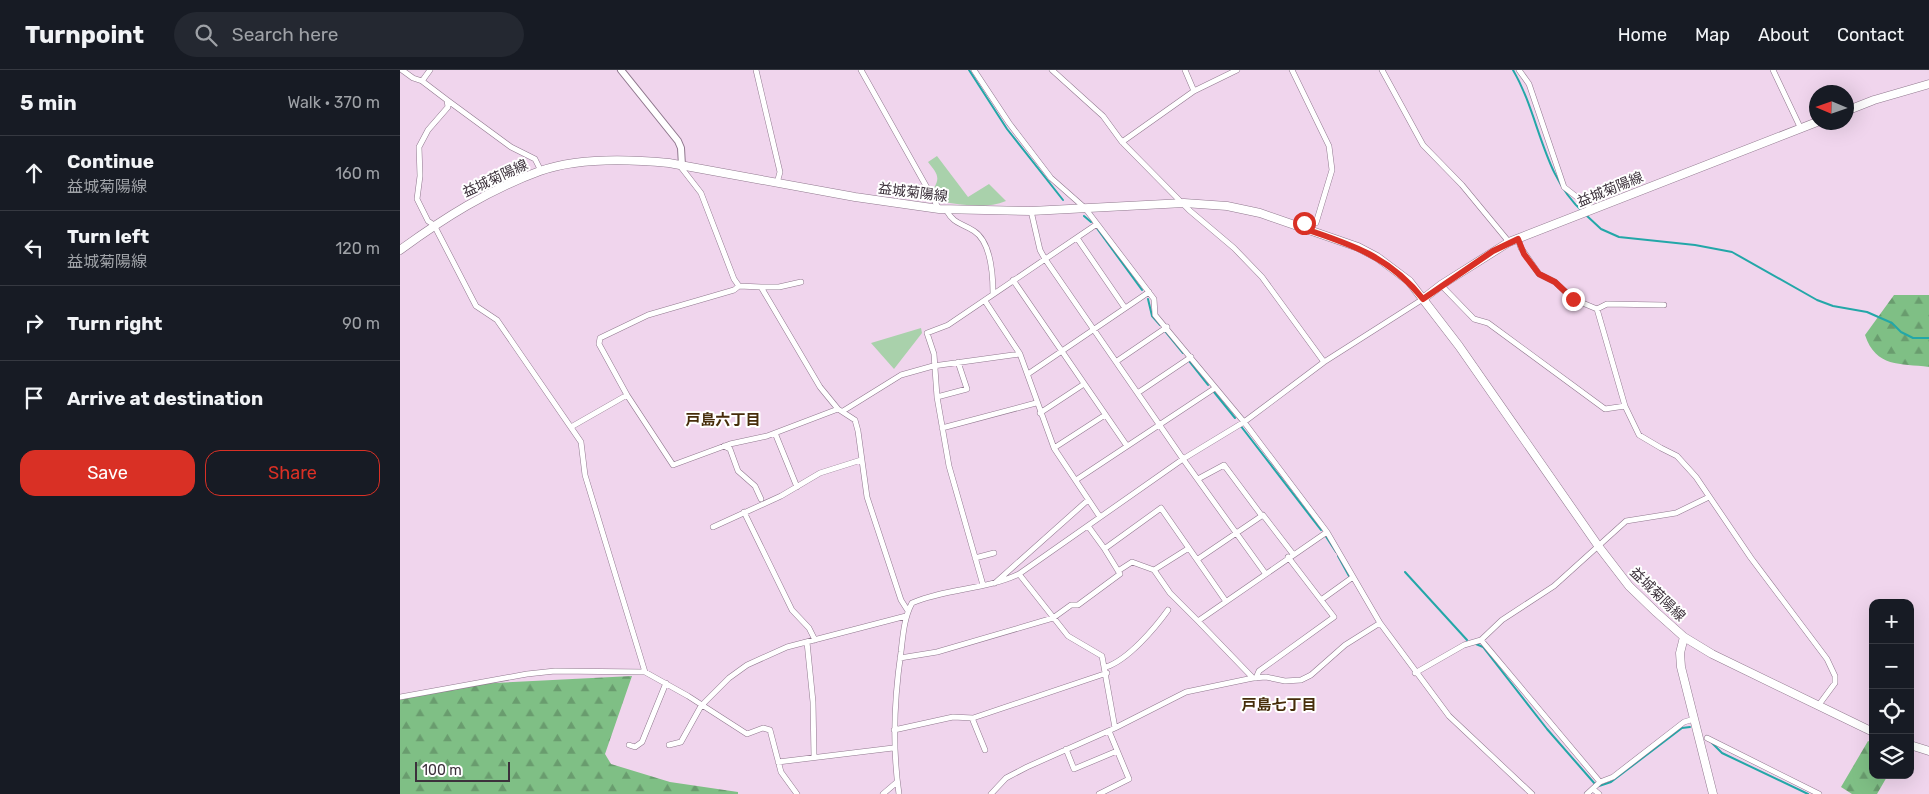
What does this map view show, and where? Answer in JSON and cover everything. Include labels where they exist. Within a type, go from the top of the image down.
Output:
[{"type":"main road","points":[[1854,108],[1929,84]]},
{"type":"main road","name":"益城菊陽線","points":[[1423,299],[1441,285],[1509,242],[1809,126]]},
{"type":"main road","name":"益城菊陽線","points":[[400,250],[434,225],[480,197],[541,171],[602,161],[638,160],[943,210],[1031,210],[1184,203],[1245,210],[1302,228],[1358,247],[1377,257],[1409,281],[1459,346],[1599,547],[1629,586],[1684,636],[1712,654],[1869,730]]},
{"type":"main road","name":"益城菊陽線","points":[[1684,636],[1680,652],[1681,667],[1713,794]]},
{"type":"main road","points":[[1914,746],[1929,751]]},
{"type":"street","points":[[402,70],[412,78],[422,80],[511,147],[535,159],[541,171]]},
{"type":"street","points":[[422,80],[430,70]]},
{"type":"street","points":[[621,70],[678,141],[681,148],[681,166],[701,193],[734,279],[739,286]]},
{"type":"street","points":[[756,70],[780,172],[777,183]]},
{"type":"street","points":[[861,70],[943,210],[954,222],[976,232],[982,242],[993,272],[993,294]]},
{"type":"street","points":[[974,70],[1009,123],[1051,178],[1085,208],[1154,299],[1155,314],[1244,422],[1326,532],[1380,623],[1415,672],[1449,716],[1532,794]]},
{"type":"street","points":[[1052,70],[1102,116],[1122,142],[1262,277],[1324,362]]},
{"type":"street","points":[[1186,70],[1194,91]]},
{"type":"street","points":[[1122,142],[1194,91],[1237,70]]},
{"type":"street","points":[[1292,70],[1329,146],[1332,170],[1316,223],[1304,223],[1302,228]]},
{"type":"street","points":[[1382,70],[1423,145],[1462,184],[1509,242]]},
{"type":"street","points":[[1518,70],[1529,84],[1564,187],[1591,210]]},
{"type":"street","points":[[1773,70],[1801,129]]},
{"type":"street","points":[[445,99],[448,107],[428,130],[419,146],[420,176],[417,199],[428,221],[434,225],[476,306],[497,320],[581,442],[585,475],[646,672]]},
{"type":"street","points":[[1031,210],[1040,250],[1045,259],[1139,392],[1183,459],[1265,573]]},
{"type":"street","points":[[983,585],[949,466],[937,397],[933,366],[934,354],[928,333],[948,325],[1097,224]]},
{"type":"street","points":[[1077,238],[1125,308]]},
{"type":"street","points":[[1518,239],[1524,254],[1539,274],[1555,282],[1573,299],[1597,309],[1607,304],[1664,305]]},
{"type":"street","points":[[1013,280],[1127,446]]},
{"type":"street","points":[[801,282],[779,287],[739,286],[734,290],[648,315],[600,338],[599,344],[627,395],[673,465],[724,446],[775,432],[841,410],[900,375],[933,366],[1020,354]]},
{"type":"street","points":[[1441,285],[1474,319],[1488,322],[1605,409],[1624,406]]},
{"type":"street","points":[[761,287],[820,388],[841,410],[855,420],[867,498],[907,613]]},
{"type":"street","points":[[1028,374],[1148,292]]},
{"type":"street","points":[[899,794],[893,748],[894,730],[900,658],[907,613],[912,603],[995,583],[1019,574],[1183,459],[1244,422],[1324,362],[1423,299]]},
{"type":"street","points":[[985,301],[1020,354],[1036,403],[1054,448],[1100,517]]},
{"type":"street","points":[[1597,309],[1624,406],[1639,435],[1677,456],[1696,477],[1827,659],[1835,676],[1835,683],[1818,706]]},
{"type":"street","points":[[1117,361],[1167,327]]},
{"type":"street","points":[[1139,392],[1191,358]]},
{"type":"street","points":[[937,397],[967,389],[958,362]]},
{"type":"street","points":[[1040,413],[1084,384]]},
{"type":"street","points":[[1076,480],[1215,388]]},
{"type":"street","points":[[571,427],[627,395]]},
{"type":"street","points":[[942,428],[1036,403]]},
{"type":"street","points":[[1054,448],[1106,415]]},
{"type":"street","points":[[775,432],[797,487]]},
{"type":"street","points":[[724,446],[730,449],[738,471],[755,486],[761,498]]},
{"type":"street","points":[[698,455],[701,461]]},
{"type":"street","points":[[713,527],[797,487],[820,473],[861,460]]},
{"type":"street","points":[[1198,479],[1224,465],[1262,516],[1265,515],[1290,556],[1334,617],[1259,671],[1255,678]]},
{"type":"street","points":[[1415,672],[1464,645],[1481,640],[1502,620],[1554,586],[1626,521],[1676,513],[1709,497]]},
{"type":"street","points":[[995,583],[1088,500]]},
{"type":"street","points":[[1104,548],[1160,508],[1198,559],[1225,600]]},
{"type":"street","points":[[744,512],[792,610],[809,628],[815,640]]},
{"type":"street","points":[[1198,559],[1262,516]]},
{"type":"street","points":[[900,658],[937,652],[1053,618],[1072,605],[1078,605],[1120,574],[1088,526]]},
{"type":"street","points":[[1198,621],[1225,600],[1326,532]]},
{"type":"street","points":[[1154,570],[1189,548]]},
{"type":"street","points":[[975,558],[994,553]]},
{"type":"street","points":[[1118,571],[1132,562],[1154,570],[1170,593],[1255,678]]},
{"type":"street","points":[[1019,574],[1068,636],[1102,656],[1115,728]]},
{"type":"street","points":[[1321,600],[1353,577]]},
{"type":"street","points":[[894,730],[953,717],[972,718],[1106,670],[1122,659],[1168,610]]},
{"type":"street","points":[[670,745],[683,741],[701,706],[739,670],[768,654],[907,613]]},
{"type":"street","points":[[991,794],[1006,778],[1109,731],[1186,692],[1255,678],[1294,681],[1306,678],[1345,646],[1380,623]]},
{"type":"street","points":[[1481,640],[1600,782]]},
{"type":"street","points":[[807,642],[813,702],[814,757]]},
{"type":"street","points":[[400,697],[536,673],[646,672],[747,734],[767,728],[772,735],[780,772],[797,794]]},
{"type":"street","points":[[630,745],[635,747],[642,742],[666,683]]},
{"type":"street","points":[[972,718],[985,750]]},
{"type":"street","points":[[1587,794],[1600,782],[1613,777],[1672,730],[1684,722],[1694,719]]},
{"type":"street","points":[[1099,794],[1129,778],[1109,731]]},
{"type":"street","points":[[1706,738],[1819,794]]},
{"type":"street","points":[[778,762],[893,748]]},
{"type":"street","points":[[1066,749],[1074,769],[1117,751]]},
{"type":"street","points":[[883,794],[897,782]]},
{"type":"street","points":[[1593,789],[1599,794]]},
{"type":"green space","points":[[937,156],[968,197],[989,184],[1006,201],[983,206],[943,202],[934,188],[937,175],[928,162]]},
{"type":"green space","points":[[1894,295],[1929,295],[1929,367],[1890,362],[1882,359],[1870,346],[1865,335]]},
{"type":"green space","points":[[921,328],[922,333],[894,369],[871,343]]},
{"type":"green space","points":[[632,676],[605,754],[611,764],[670,782],[738,792],[738,794],[400,794],[400,698],[475,684]]},
{"type":"green space","points":[[1869,741],[1869,779],[1886,779],[1877,794],[1852,794],[1841,787]]},
{"type":"waterway","points":[[969,70],[1007,129],[1063,200]]},
{"type":"waterway","points":[[1513,70],[1530,106],[1550,163],[1569,197],[1583,212]]},
{"type":"waterway","points":[[1586,215],[1601,229],[1619,237],[1695,245],[1732,252],[1817,300],[1833,306],[1867,312],[1892,323],[1901,332],[1913,338],[1929,338]]},
{"type":"waterway","points":[[1084,216],[1091,222]]},
{"type":"waterway","points":[[1096,227],[1142,290]]},
{"type":"waterway","points":[[1148,299],[1152,316],[1160,325]]},
{"type":"waterway","points":[[1165,331],[1183,353]]},
{"type":"waterway","points":[[1189,361],[1208,385]]},
{"type":"waterway","points":[[1214,392],[1235,418]]},
{"type":"waterway","points":[[1240,425],[1321,530]]},
{"type":"waterway","points":[[1325,535],[1336,552]]},
{"type":"waterway","points":[[1338,556],[1349,576]]},
{"type":"waterway","points":[[1405,572],[1467,640]]},
{"type":"waterway","points":[[1476,644],[1483,647],[1547,729],[1595,784]]},
{"type":"waterway","points":[[1599,786],[1611,782],[1682,728],[1690,727]]},
{"type":"waterway","points":[[1710,741],[1722,753],[1808,794]]},
{"type":"district","name":"戸島六丁目","points":[[723,420]]},
{"type":"district","name":"戸島七丁目","points":[[1279,705]]},
{"type":"route","points":[[1304,223],[1302,228],[1358,247],[1377,257],[1409,281],[1423,299],[1493,251],[1518,239],[1524,254],[1539,274],[1555,282],[1573,299]]}]
